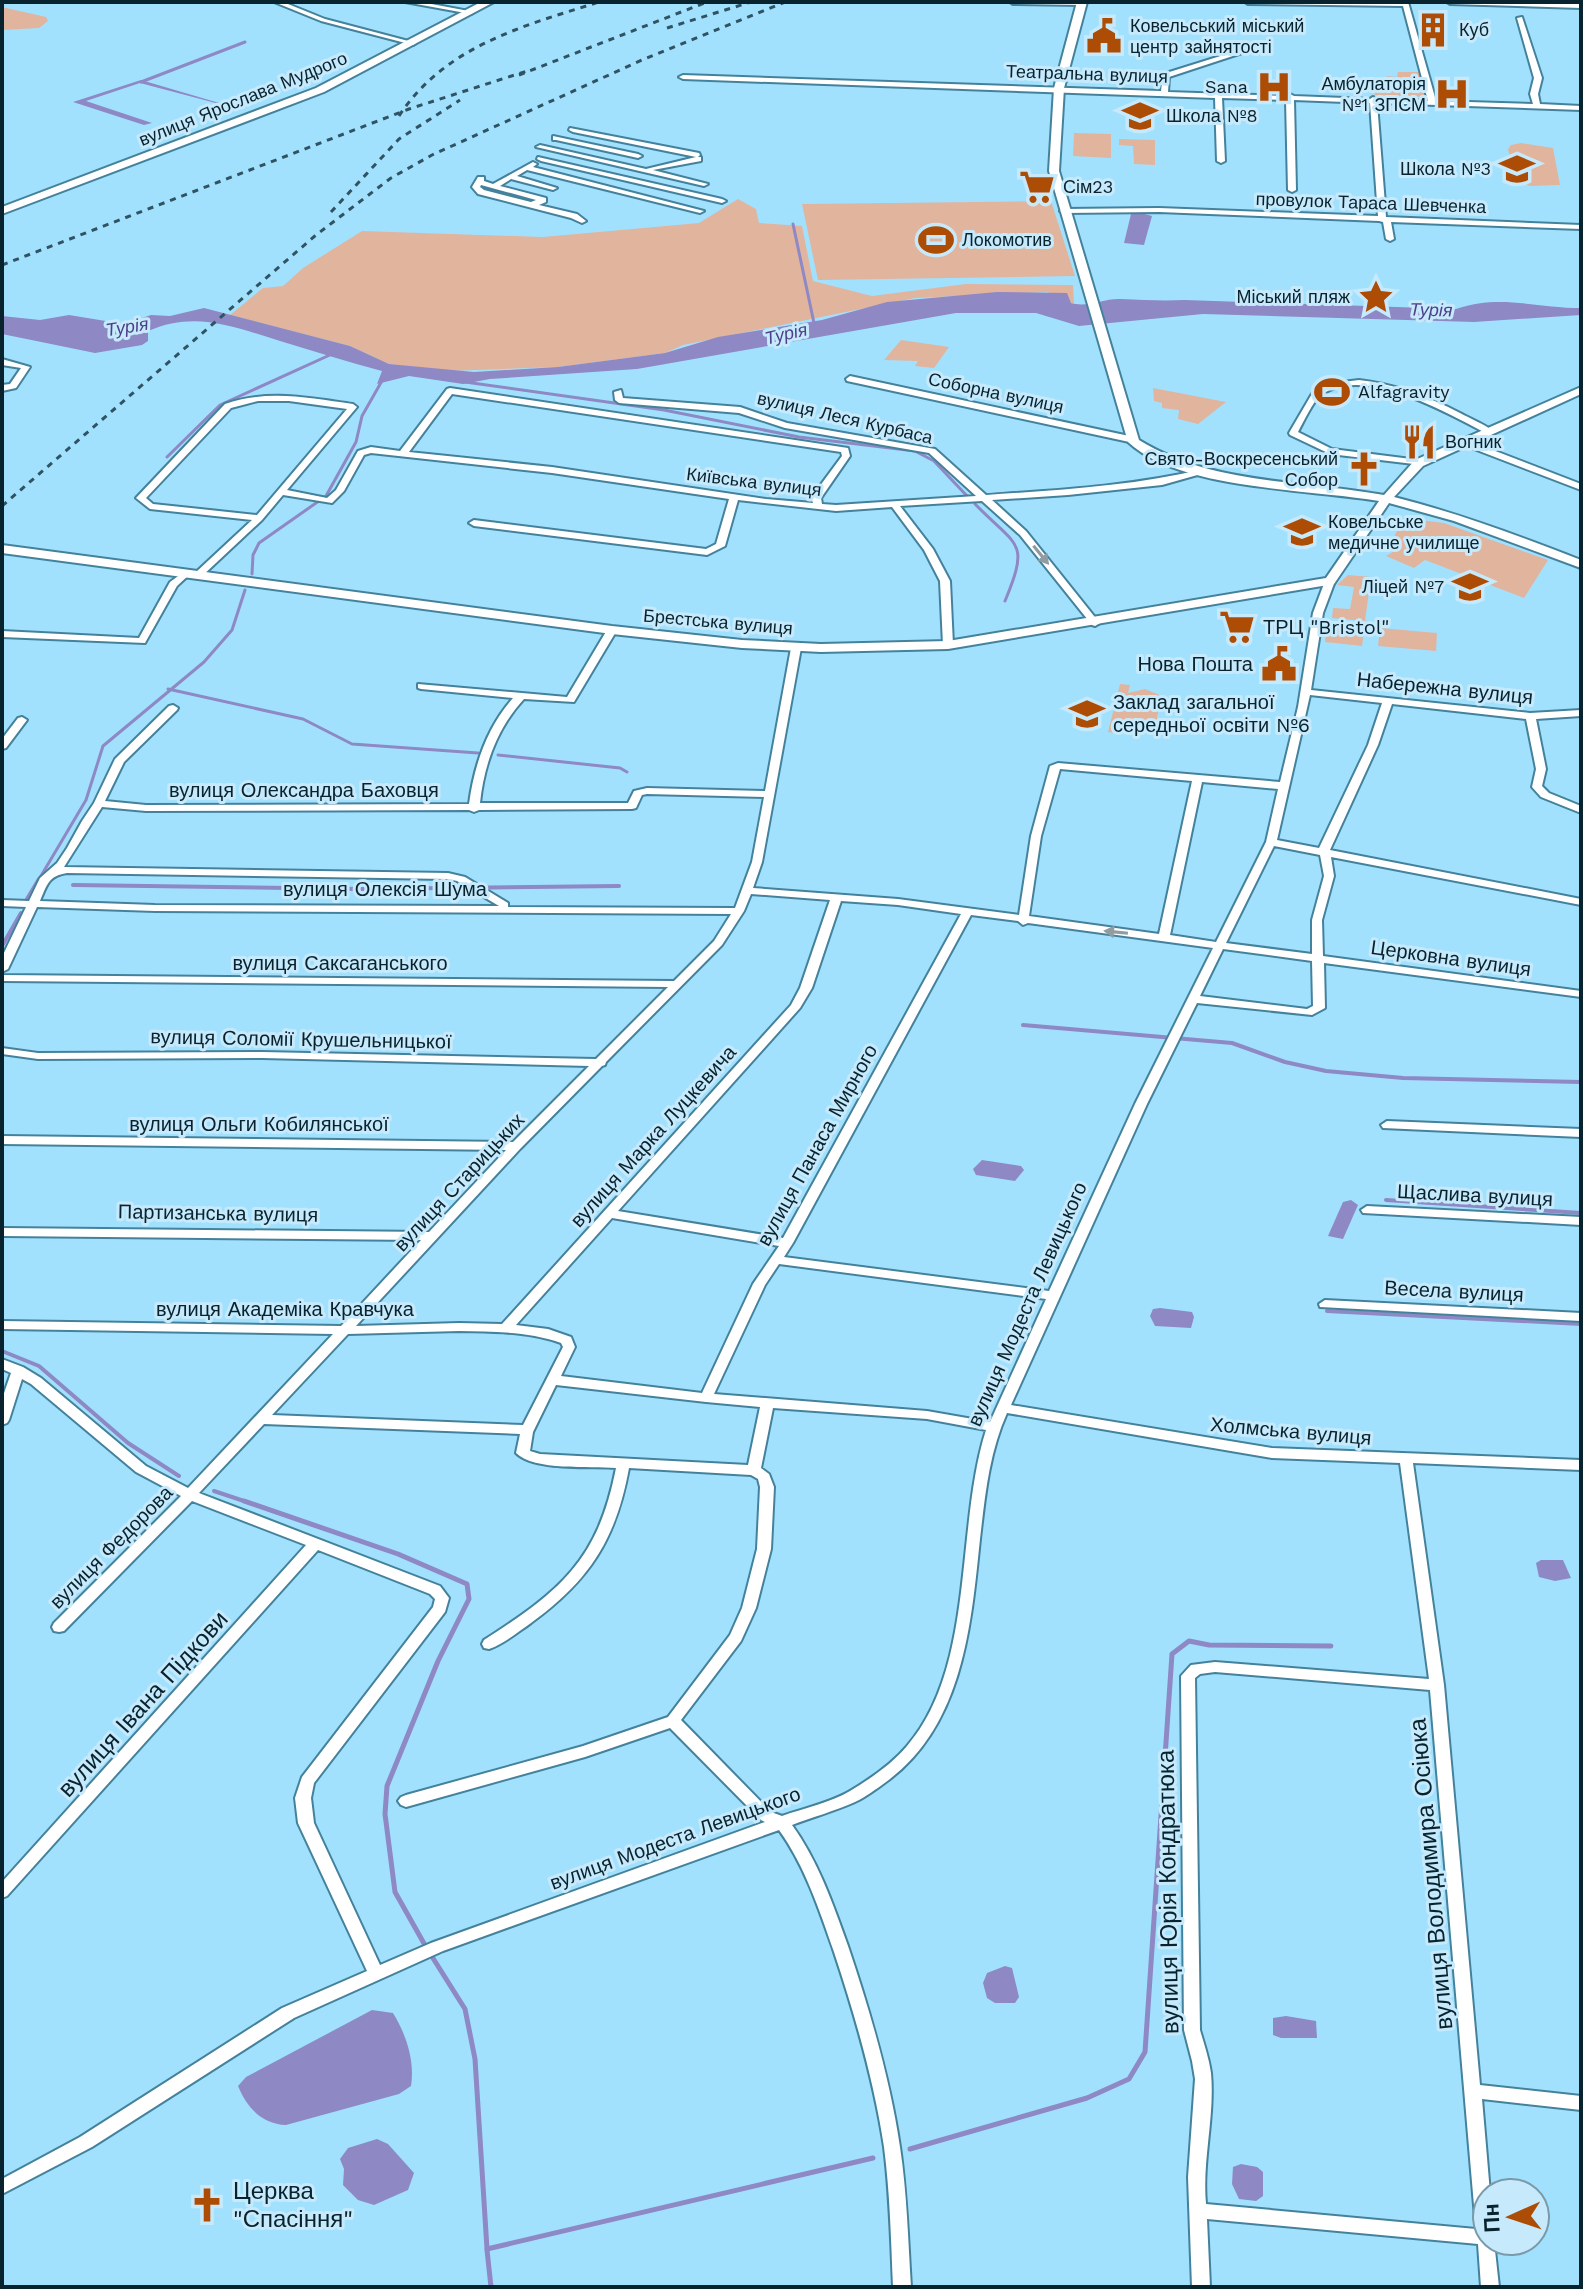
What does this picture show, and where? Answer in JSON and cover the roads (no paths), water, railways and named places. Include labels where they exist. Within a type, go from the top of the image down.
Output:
[{"type":"highway","name":"вулиця Ярослава Мудрого","points":[[2,211],[343,80],[489,2]]},
{"type":"main road","points":[[1082,2],[1060,85],[1054,171],[1134,440],[1160,459],[1204,472],[1386,499],[1508,535],[1581,564]]},
{"type":"main road","points":[[1330,581],[1386,499],[1419,463],[1581,390]]},
{"type":"main road","name":"Брестська вулиця","points":[[2,549],[612,630],[796,648],[948,645],[1095,623],[1330,581]]},
{"type":"street","points":[[277,2],[315,18],[413,43]]},
{"type":"street","points":[[408,2],[471,12]]},
{"type":"street","points":[[447,7],[456,2]]},
{"type":"street","points":[[1013,2],[1082,2]]},
{"type":"street","points":[[1248,2],[1406,3],[1432,101]]},
{"type":"street","points":[[1450,2],[1581,6]]},
{"type":"street","points":[[1520,18],[1538,78],[1534,94],[1537,105]]},
{"type":"street","points":[[1164,92],[1166,76],[1246,50]]},
{"type":"street","name":"Театральна вулиця","points":[[683,77],[1060,85],[1076,89],[1581,108]]},
{"type":"street","points":[[1218,94],[1221,161]]},
{"type":"street","points":[[1290,96],[1292,190]]},
{"type":"street","points":[[1373,99],[1384,220],[1390,239]]},
{"type":"street","points":[[573,130],[699,156],[642,170]]},
{"type":"street","points":[[556,138],[638,156]]},
{"type":"street","points":[[540,147],[704,184]]},
{"type":"street","points":[[494,186],[556,150]]},
{"type":"street","points":[[541,159],[722,201]]},
{"type":"street","points":[[527,168],[700,211]]},
{"type":"street","points":[[511,177],[553,188]]},
{"type":"street","points":[[532,205],[543,199],[480,181],[476,190],[532,205],[574,216],[582,221]]},
{"type":"street","name":"провулок Тараса Шевченка","points":[[1064,211],[1159,210],[1581,227]]},
{"type":"street","points":[[2,362],[26,365],[13,386],[2,388]]},
{"type":"street","name":"Соборна вулиця","points":[[850,379],[1134,440]]},
{"type":"street","points":[[1419,463],[1330,451],[1293,433],[1316,394],[1351,382],[1421,398],[1489,431]]},
{"type":"street","name":"вулиця Леся Курбаса","points":[[403,453],[450,391],[845,450],[846,456],[816,498],[818,507]]},
{"type":"street","name":"вулиця Леся Курбаса","points":[[618,392],[619,400],[740,410],[795,427],[923,448],[945,461],[1023,533],[1095,623]]},
{"type":"street","points":[[2,634],[142,641],[173,584],[192,574],[259,518],[353,407],[260,397],[244,399],[228,406],[141,498],[150,506],[259,518]]},
{"type":"street","points":[[1464,442],[1581,487]]},
{"type":"street","name":"Київська вулиця","points":[[282,492],[328,501],[340,491],[361,453],[377,450],[552,470],[818,507],[987,499],[1164,482],[1204,472]]},
{"type":"street","points":[[474,523],[707,552],[720,546],[734,497]]},
{"type":"street","points":[[894,504],[928,549],[945,581],[948,645]]},
{"type":"street","name":"вулиця Модеста Левицького","points":[[376,1973],[437,1947],[852,1797],[892,1771],[923,1733],[941,1700],[965,1613],[981,1472],[994,1427],[1174,1037],[1271,842],[1306,692],[1318,613],[1330,581]]},
{"type":"street","points":[[421,686],[570,700],[612,630]]},
{"type":"street","name":"вулиця Старицьких","points":[[190,1495],[516,1146],[718,943],[748,891],[796,648]]},
{"type":"street","name":"Набережна вулиця","points":[[1306,692],[1530,716],[1581,713]]},
{"type":"street","points":[[474,809],[481,767],[497,728],[521,696]]},
{"type":"street","points":[[1195,999],[1315,1012],[1319,1008],[1317,920],[1329,876],[1325,853],[1373,745],[1388,701]]},
{"type":"street","points":[[2,969],[44,880],[70,854],[119,761],[173,708]]},
{"type":"street","points":[[1530,716],[1541,769],[1537,787],[1545,795],[1581,810]]},
{"type":"street","points":[[2,746],[22,720]]},
{"type":"street","points":[[1023,922],[1036,836],[1054,768],[1063,763],[1285,786]]},
{"type":"street","points":[[1164,937],[1198,777]]},
{"type":"street","name":"вулиця Олександра Баховця","points":[[99,804],[474,809],[632,806],[638,793],[647,791],[769,794]]},
{"type":"street","points":[[1271,842],[1581,902]]},
{"type":"street","points":[[53,872],[448,876],[461,879],[506,907]]},
{"type":"street","points":[[748,891],[836,899]]},
{"type":"street","name":"Церковна вулиця","points":[[836,899],[898,902],[1023,922],[1221,944],[1581,994]]},
{"type":"street","name":"вулиця Марка Луцкевича","points":[[505,1329],[796,1006],[836,899]]},
{"type":"street","name":"вулиця Олексія Шума","points":[[2,903],[31,907],[506,907],[739,911]]},
{"type":"street","name":"вулиця Панаса Мирного","points":[[706,1398],[759,1284],[787,1243],[966,914]]},
{"type":"street","name":"вулиця Саксаганського","points":[[2,978],[678,984]]},
{"type":"street","name":"вулиця Соломії Крушельницької","points":[[2,1051],[38,1056],[262,1055],[601,1063]]},
{"type":"street","points":[[1387,1125],[1581,1133]]},
{"type":"street","name":"вулиця Ольги Кобилянської","points":[[2,1140],[516,1146]]},
{"type":"street","name":"Щаслива вулиця","points":[[1367,1210],[1581,1221]]},
{"type":"street","points":[[610,1214],[787,1243]]},
{"type":"street","name":"Партизанська вулиця","points":[[2,1232],[433,1236]]},
{"type":"street","points":[[777,1260],[1054,1296]]},
{"type":"street","name":"Весела вулиця","points":[[1325,1304],[1581,1317]]},
{"type":"street","name":"вулиця Академіка Кравчука","points":[[2,1325],[505,1329],[558,1336],[566,1340],[569,1347],[555,1380]]},
{"type":"street","points":[[2,1363],[18,1370],[57,1397],[141,1469],[190,1495],[435,1590],[442,1598],[440,1608],[307,1781],[303,1798],[306,1823],[376,1973],[288,2013],[86,2142],[2,2187]]},
{"type":"street","points":[[2,1420],[18,1370]]},
{"type":"street","points":[[406,1801],[585,1751],[673,1721],[736,1637],[749,1608],[764,1549],[767,1487],[764,1477],[754,1470],[538,1459],[523,1453],[521,1445],[526,1430],[555,1380],[706,1398],[927,1415],[994,1427]]},
{"type":"street","points":[[754,1470],[768,1402]]},
{"type":"street","name":"Холмська вулиця","points":[[1001,1408],[1272,1453],[1581,1465]]},
{"type":"street","points":[[259,1419],[526,1430]]},
{"type":"street","name":"вулиця Володимира Осіюка","points":[[1406,1459],[1437,1685],[1481,2177]]},
{"type":"street","points":[[489,1644],[529,1619],[559,1594],[594,1553],[610,1526],[619,1500],[623,1464]]},
{"type":"street","name":"вулиця Федорова","points":[[59,1627],[190,1495]]},
{"type":"street","name":"вулиця Івана Підкови","points":[[2,1892],[316,1543]]},
{"type":"street","name":"вулиця Юрія Кондратюка","points":[[1198,2211],[1194,2180],[1203,2123],[1203,2076],[1192,2030],[1188,1676],[1196,1669],[1215,1667],[1437,1685]]},
{"type":"street","points":[[673,1721],[766,1816],[782,1824],[806,1861],[842,1954],[888,2121],[897,2178],[902,2287]]},
{"type":"street","points":[[1475,2091],[1581,2103]]},
{"type":"street","points":[[1201,2287],[1198,2211],[1471,2236]]},
{"type":"street","name":"вулиця Володимира Осіюка","points":[[1488,2257],[1490,2287]]},
{"type":"water","points":[[141,80],[227,106],[140,83],[86,101],[152,123],[144,125],[73,102]]},
{"type":"water","points":[[1137,212],[1152,216],[1144,245],[1124,243],[1131,214]]},
{"type":"water","name":"Турія","points":[[997,292],[1067,293],[1071,303],[1077,304],[1121,299],[1456,309],[1503,302],[1581,308],[1581,315],[1474,322],[1203,314],[1079,326],[1036,313],[956,313],[637,369],[490,379],[463,384],[409,376],[377,384],[382,371],[247,331],[199,321],[166,325],[148,331],[148,341],[142,345],[95,353],[2,334],[2,316],[40,320],[69,315],[124,324],[151,315],[170,316],[204,308],[350,346],[389,364],[474,372],[558,367],[665,353],[718,337],[822,320],[887,302]]},
{"type":"water","points":[[982,1160],[1021,1166],[1024,1170],[1015,1181],[976,1175],[973,1169]]},
{"type":"water","points":[[1351,1200],[1358,1205],[1343,1239],[1328,1236],[1343,1202]]},
{"type":"water","points":[[1153,1309],[1192,1312],[1191,1328],[1155,1326],[1150,1316]]},
{"type":"water","points":[[1541,1560],[1563,1560],[1571,1578],[1555,1581],[1539,1577],[1536,1563]]},
{"type":"water","points":[[1005,1966],[1012,1968],[1019,1997],[1015,2003],[995,2003],[987,1998],[983,1983],[987,1973]]},
{"type":"water","points":[[372,2010],[393,2013],[398,2021],[410,2057],[411,2086],[399,2094],[286,2125],[270,2122],[251,2108],[238,2086],[246,2077]]},
{"type":"water","points":[[1286,2016],[1316,2021],[1317,2038],[1281,2038],[1273,2035],[1273,2018]]},
{"type":"water","points":[[377,2139],[388,2144],[414,2173],[408,2190],[374,2205],[358,2200],[343,2185],[344,2169],[340,2159],[348,2148]]},
{"type":"water","points":[[1241,2164],[1257,2167],[1263,2172],[1263,2196],[1256,2201],[1239,2199],[1232,2184],[1233,2167]]},
{"type":"waterway","points":[[141,82],[245,42]]},
{"type":"waterway","name":"Турія","points":[[793,224],[814,323]]},
{"type":"waterway","points":[[167,457],[220,405],[332,354]]},
{"type":"waterway","points":[[252,574],[253,555],[259,543],[326,496],[356,442],[362,416],[383,379]]},
{"type":"waterway","points":[[465,382],[664,410],[799,437],[915,451],[934,461],[967,496]]},
{"type":"waterway","points":[[975,504],[1016,546],[1017,566],[1005,601]]},
{"type":"waterway","points":[[171,690],[204,662],[232,630],[245,590]]},
{"type":"waterway","points":[[38,881],[86,800],[103,746],[171,690]]},
{"type":"waterway","points":[[171,690],[303,719],[352,744],[478,753]]},
{"type":"waterway","points":[[498,755],[620,768],[627,772]]},
{"type":"waterway","points":[[27,899],[39,879]]},
{"type":"waterway","points":[[73,885],[360,889],[619,886]]},
{"type":"waterway","points":[[2,946],[21,913]]},
{"type":"waterway","points":[[1023,1025],[1232,1043],[1285,1062],[1326,1071],[1403,1078],[1581,1082]]},
{"type":"waterway","points":[[1386,1200],[1581,1213]]},
{"type":"waterway","points":[[1327,1311],[1581,1324]]},
{"type":"waterway","points":[[2,1351],[39,1366],[128,1443],[179,1476]]},
{"type":"waterway","points":[[214,1491],[244,1501]]},
{"type":"waterway","points":[[244,1501],[250,1503]]},
{"type":"waterway","points":[[244,1501],[398,1554],[467,1584],[469,1599],[438,1661],[387,1786],[385,1814],[395,1892],[426,1947]]},
{"type":"waterway","points":[[910,2149],[1087,2098],[1129,2079],[1145,2052],[1172,1654],[1189,1641],[1209,1645],[1331,1646]]},
{"type":"waterway","points":[[431,1955],[465,2009],[475,2059],[487,2249],[873,2158]]},
{"type":"waterway","points":[[487,2250],[491,2287]]},
{"type":"railway","points":[[403,111],[439,72],[462,55],[514,30],[599,2]]},
{"type":"railway","points":[[519,75],[707,2]]},
{"type":"railway","points":[[667,28],[751,2]]},
{"type":"railway","points":[[2,506],[316,235],[391,178],[432,155],[642,60],[785,2]]},
{"type":"railway","points":[[403,111],[527,71]]},
{"type":"railway","points":[[331,212],[399,139],[460,100]]},
{"type":"railway","points":[[2,265],[403,111]]},
{"type":"railway","points":[[399,116],[403,111]]},
{"type":"place","name":"Куб","points":[[1433,30]]},
{"type":"place","name":"Ковельський міський центр зайнятості","points":[[1104,36]]},
{"type":"place","name":"Sana","points":[[1274,87]]},
{"type":"place","name":"Амбулаторія №1 ЗПСМ","points":[[1452,94]]},
{"type":"place","name":"Школа №8","points":[[1140,116]]},
{"type":"place","name":"Школа №3","points":[[1517,169]]},
{"type":"place","name":"Сім23","points":[[1037,187]]},
{"type":"place","name":"Локомотив","points":[[936,240]]},
{"type":"place","name":"Міський пляж","points":[[1376,297]]},
{"type":"place","name":"Alfagravity","points":[[1332,392]]},
{"type":"place","name":"Вогник","points":[[1419,442]]},
{"type":"place","name":"Свято-Воскресенський Собор","points":[[1364,469]]},
{"type":"place","name":"Ковельське медичне училище","points":[[1302,532]]},
{"type":"place","name":"Ліцей №7","points":[[1470,587]]},
{"type":"place","name":"ТРЦ \"Bristol\"","points":[[1237,627]]},
{"type":"place","name":"Нова Пошта","points":[[1279,664]]},
{"type":"place","name":"Заклад загальної середньої освіти №6","points":[[1087,714]]},
{"type":"place","name":"Церква \"Спасіння\"","points":[[207,2205]]}]
